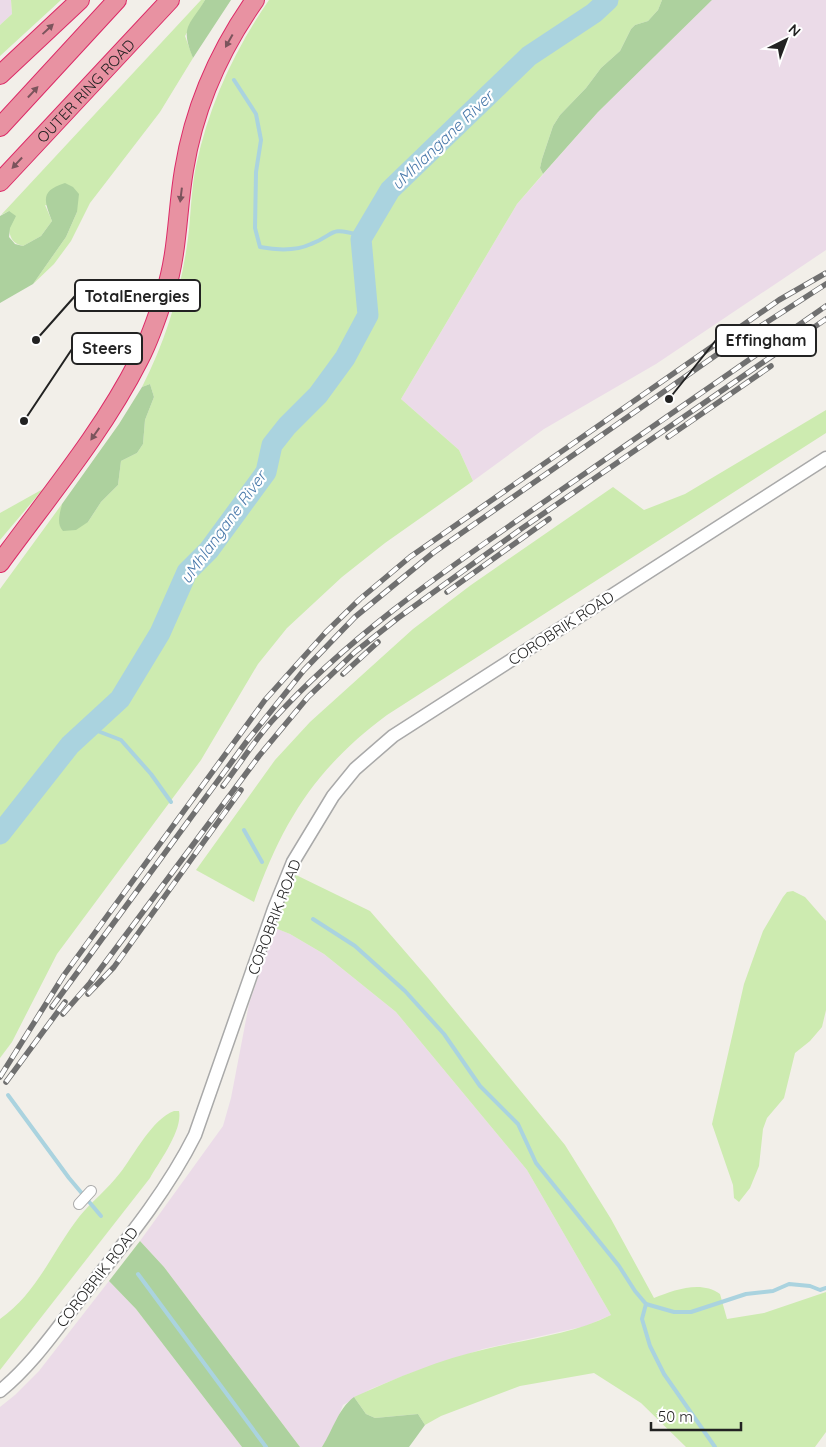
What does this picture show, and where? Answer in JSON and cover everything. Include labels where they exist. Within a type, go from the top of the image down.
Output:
[{"type":"highway","points":[[0,75],[80,0]]},
{"type":"highway","points":[[0,127],[117,0]]},
{"type":"highway","name":"OUTER RING ROAD","points":[[0,182],[170,0]]},
{"type":"highway","points":[[0,563],[97,431],[140,358],[165,291],[175,249],[184,170],[193,129],[220,57],[255,0]]},
{"type":"street","name":"COROBRIK ROAD","points":[[0,1391],[24,1370],[128,1237],[179,1167],[195,1135],[274,909],[293,862],[333,796],[355,769],[393,736],[826,458]]},
{"type":"street","points":[[79,1204],[91,1191]]},
{"type":"shaded area","points":[[0,0],[11,0],[12,14],[0,25]]},
{"type":"shaded area","points":[[712,0],[826,0],[826,250],[656,364],[544,429],[473,481],[459,450],[401,399],[517,204],[598,112]]},
{"type":"shaded area","points":[[275,928],[290,934],[324,954],[396,1012],[527,1170],[611,1315],[586,1326],[483,1349],[408,1374],[371,1389],[343,1405],[333,1431],[322,1447],[300,1447],[164,1267],[140,1241],[223,1126],[231,1098],[249,1004]]},
{"type":"shaded area","points":[[109,1281],[136,1309],[242,1447],[0,1447],[0,1407],[39,1371]]},
{"type":"green space","points":[[11,0],[61,0],[0,56],[0,25],[12,14]]},
{"type":"green space","points":[[201,0],[205,0],[185,36],[193,58],[160,112],[90,203],[71,241],[54,264],[33,284],[66,237],[77,212],[45,205],[52,221],[41,236],[23,246],[13,241],[11,237],[9,211],[1,215]]},
{"type":"green space","points":[[205,0],[231,0],[193,58],[187,39],[188,27]]},
{"type":"green space","points":[[269,0],[662,0],[658,10],[648,21],[635,25],[631,29],[620,51],[601,68],[586,88],[560,115],[553,126],[542,159],[540,168],[543,174],[517,204],[401,399],[459,450],[473,481],[385,543],[342,577],[287,628],[258,664],[201,760],[57,954],[12,1042],[0,1058],[0,589],[62,504],[60,527],[88,522],[101,502],[118,485],[121,461],[137,453],[143,444],[145,420],[154,397],[150,384],[142,387],[165,333],[177,296],[185,258],[194,175],[201,143],[224,79],[256,19]]},
{"type":"green space","points":[[662,0],[712,0],[598,112],[543,174],[540,168],[542,159],[553,126],[560,115],[586,88],[601,68],[620,51],[631,29],[635,25],[648,21],[658,10]]},
{"type":"green space","points":[[65,183],[73,187],[79,194],[77,212],[66,237],[33,284],[0,303],[0,216],[9,211],[16,216],[10,228],[9,237],[15,244],[23,246],[41,236],[52,221],[46,197],[51,189]]},
{"type":"green space","points":[[150,384],[154,397],[145,420],[143,444],[137,453],[121,461],[118,485],[101,502],[88,522],[76,530],[63,531],[59,522],[62,504],[119,424],[142,387]]},
{"type":"green space","points":[[826,410],[826,433],[387,715],[362,735],[322,775],[305,797],[277,846],[254,902],[196,870],[275,760],[310,722],[413,629],[471,585],[613,487],[644,510],[685,494]]},
{"type":"green space","points":[[43,489],[0,540],[0,513]]},
{"type":"green space","points":[[294,874],[370,911],[428,978],[565,1145],[611,1219],[654,1298],[687,1288],[696,1287],[713,1290],[720,1294],[727,1319],[764,1313],[826,1292],[826,1432],[815,1447],[686,1447],[641,1403],[594,1373],[520,1386],[441,1416],[425,1425],[418,1414],[375,1418],[366,1414],[354,1397],[402,1376],[452,1358],[581,1327],[611,1315],[527,1170],[396,1012],[324,954],[290,934],[275,928]]},
{"type":"green space","points":[[793,891],[805,897],[826,921],[826,1010],[822,1027],[810,1041],[795,1053],[784,1098],[767,1118],[763,1129],[759,1166],[750,1188],[739,1202],[734,1198],[733,1185],[712,1124],[744,984],[763,931],[783,897],[787,892]]},
{"type":"green space","points":[[179,1111],[179,1119],[174,1136],[150,1178],[0,1370],[0,1319],[13,1309],[34,1285],[69,1230],[115,1179],[151,1129],[166,1115]]},
{"type":"green space","points":[[140,1241],[164,1267],[300,1447],[242,1447],[136,1309],[109,1281]]},
{"type":"green space","points":[[354,1397],[366,1414],[375,1418],[418,1414],[425,1425],[409,1447],[322,1447],[344,1407]]},
{"type":"waterway","name":"uMhlangane River","points":[[0,834],[70,745],[120,699],[160,633],[187,572],[209,550],[266,472],[272,445],[287,426],[318,395],[345,358],[368,315],[361,239],[390,190],[529,56],[594,13],[608,0]]},
{"type":"waterway","points":[[234,80],[256,114],[261,140],[256,172],[255,228],[260,247],[279,249],[299,248],[319,241],[332,233],[342,231],[359,235],[362,255]]},
{"type":"waterway","points":[[74,741],[95,730],[121,740],[151,774],[171,802]]},
{"type":"waterway","points":[[244,830],[262,862]]},
{"type":"waterway","points":[[313,919],[355,946],[405,991],[444,1034],[480,1086],[518,1124],[536,1163],[619,1266],[646,1304],[674,1312],[691,1312],[746,1294],[773,1291],[789,1284],[810,1286],[820,1290],[826,1288]]},
{"type":"waterway","points":[[8,1095],[69,1178],[101,1216]]},
{"type":"waterway","points":[[138,1274],[266,1447]]},
{"type":"waterway","points":[[646,1304],[642,1319],[650,1346],[664,1374],[715,1447]]},
{"type":"railway","points":[[0,1077],[64,975],[265,700],[326,632],[360,599],[410,557],[779,300],[826,273]]},
{"type":"railway","points":[[52,1007],[247,741],[304,670],[355,617],[433,553],[722,351],[826,284]]},
{"type":"railway","points":[[223,786],[272,721],[304,687],[374,625],[448,569],[826,306]]},
{"type":"railway","points":[[63,1014],[90,983],[259,756],[308,697],[355,652],[398,618],[521,529],[826,319]]},
{"type":"railway","points":[[668,437],[771,366]]},
{"type":"railway","points":[[447,592],[549,519]]},
{"type":"railway","points":[[343,674],[378,642]]},
{"type":"railway","points":[[88,994],[114,967],[241,790]]},
{"type":"railway","points":[[6,1082],[65,1002]]},
{"type":"place","name":"TotalEnergies","points":[[36,340]]},
{"type":"place","name":"Effingham","points":[[669,399]]},
{"type":"place","name":"Steers","points":[[24,421]]}]
